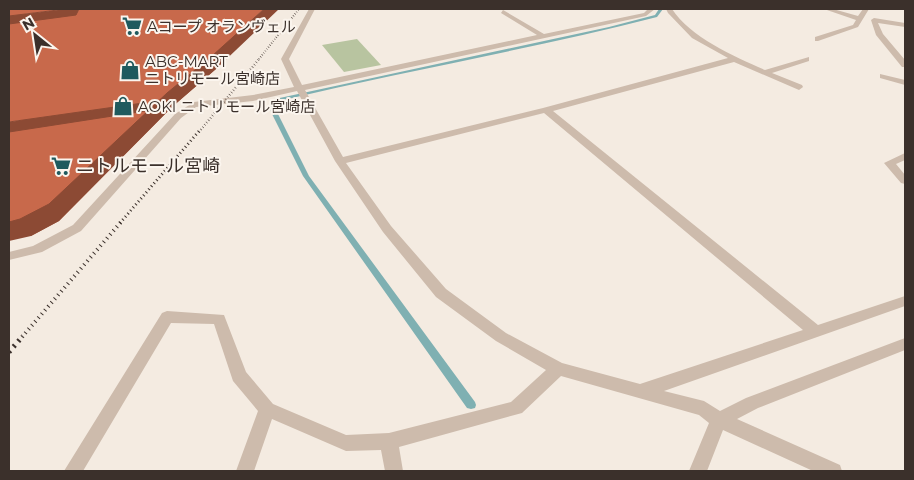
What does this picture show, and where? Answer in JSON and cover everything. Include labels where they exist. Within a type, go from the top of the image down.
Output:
[{"type":"street","points":[[312,9],[285,59],[340,161],[387,229],[441,293],[501,337],[558,369],[704,409],[719,420],[833,471]]},
{"type":"street","points":[[9,256],[37,249],[77,228],[178,116],[194,105],[253,98],[298,86],[544,37],[646,14],[653,9],[670,10],[694,35],[735,59],[799,87]]},
{"type":"street","points":[[827,9],[860,19]]},
{"type":"street","points":[[818,39],[856,26],[866,9]]},
{"type":"street","points":[[503,12],[544,37]]},
{"type":"street","points":[[905,24],[874,20],[880,35],[905,65]]},
{"type":"street","points":[[340,161],[546,110],[735,59]]},
{"type":"street","points":[[766,72],[806,59]]},
{"type":"street","points":[[884,76],[905,83]]},
{"type":"street","points":[[546,110],[815,330]]},
{"type":"street","points":[[905,156],[889,164],[905,181]]},
{"type":"street","points":[[642,391],[815,330],[905,301]]},
{"type":"street","points":[[73,471],[167,317],[219,319],[239,376],[267,409],[346,442],[389,441],[516,408],[558,369]]},
{"type":"street","points":[[698,471],[719,420],[752,403],[905,344]]},
{"type":"street","points":[[245,471],[267,409]]},
{"type":"street","points":[[389,441],[394,471]]},
{"type":"green space","points":[[357,39],[381,65],[344,72],[322,45]]},
{"type":"building","points":[[9,9],[66,9],[9,16]]},
{"type":"building","name":"ニトルモール宮崎","points":[[79,9],[264,9],[167,93],[49,204],[20,219],[9,222],[9,132],[145,111],[149,107],[143,103],[9,122],[9,24],[76,15]]},
{"type":"waterway","points":[[471,405],[306,176],[274,112],[273,105],[277,100],[324,89],[609,28],[656,16],[661,9]]},
{"type":"railway","points":[[259,59],[299,9]]},
{"type":"railway","points":[[199,132],[260,58]]},
{"type":"railway","points":[[120,223],[200,130]]},
{"type":"railway","points":[[22,337],[121,222]]},
{"type":"railway","points":[[9,352],[23,336]]},
{"type":"place","name":"Aコープ オランヴェル","points":[[132,26]]},
{"type":"place","name":"ABC-MART ニトリモール宮崎店","points":[[130,70]]},
{"type":"place","name":"AOKI ニトリモール宮崎店","points":[[123,106]]},
{"type":"place","name":"ニトルモール宮崎","points":[[61,166]]}]
